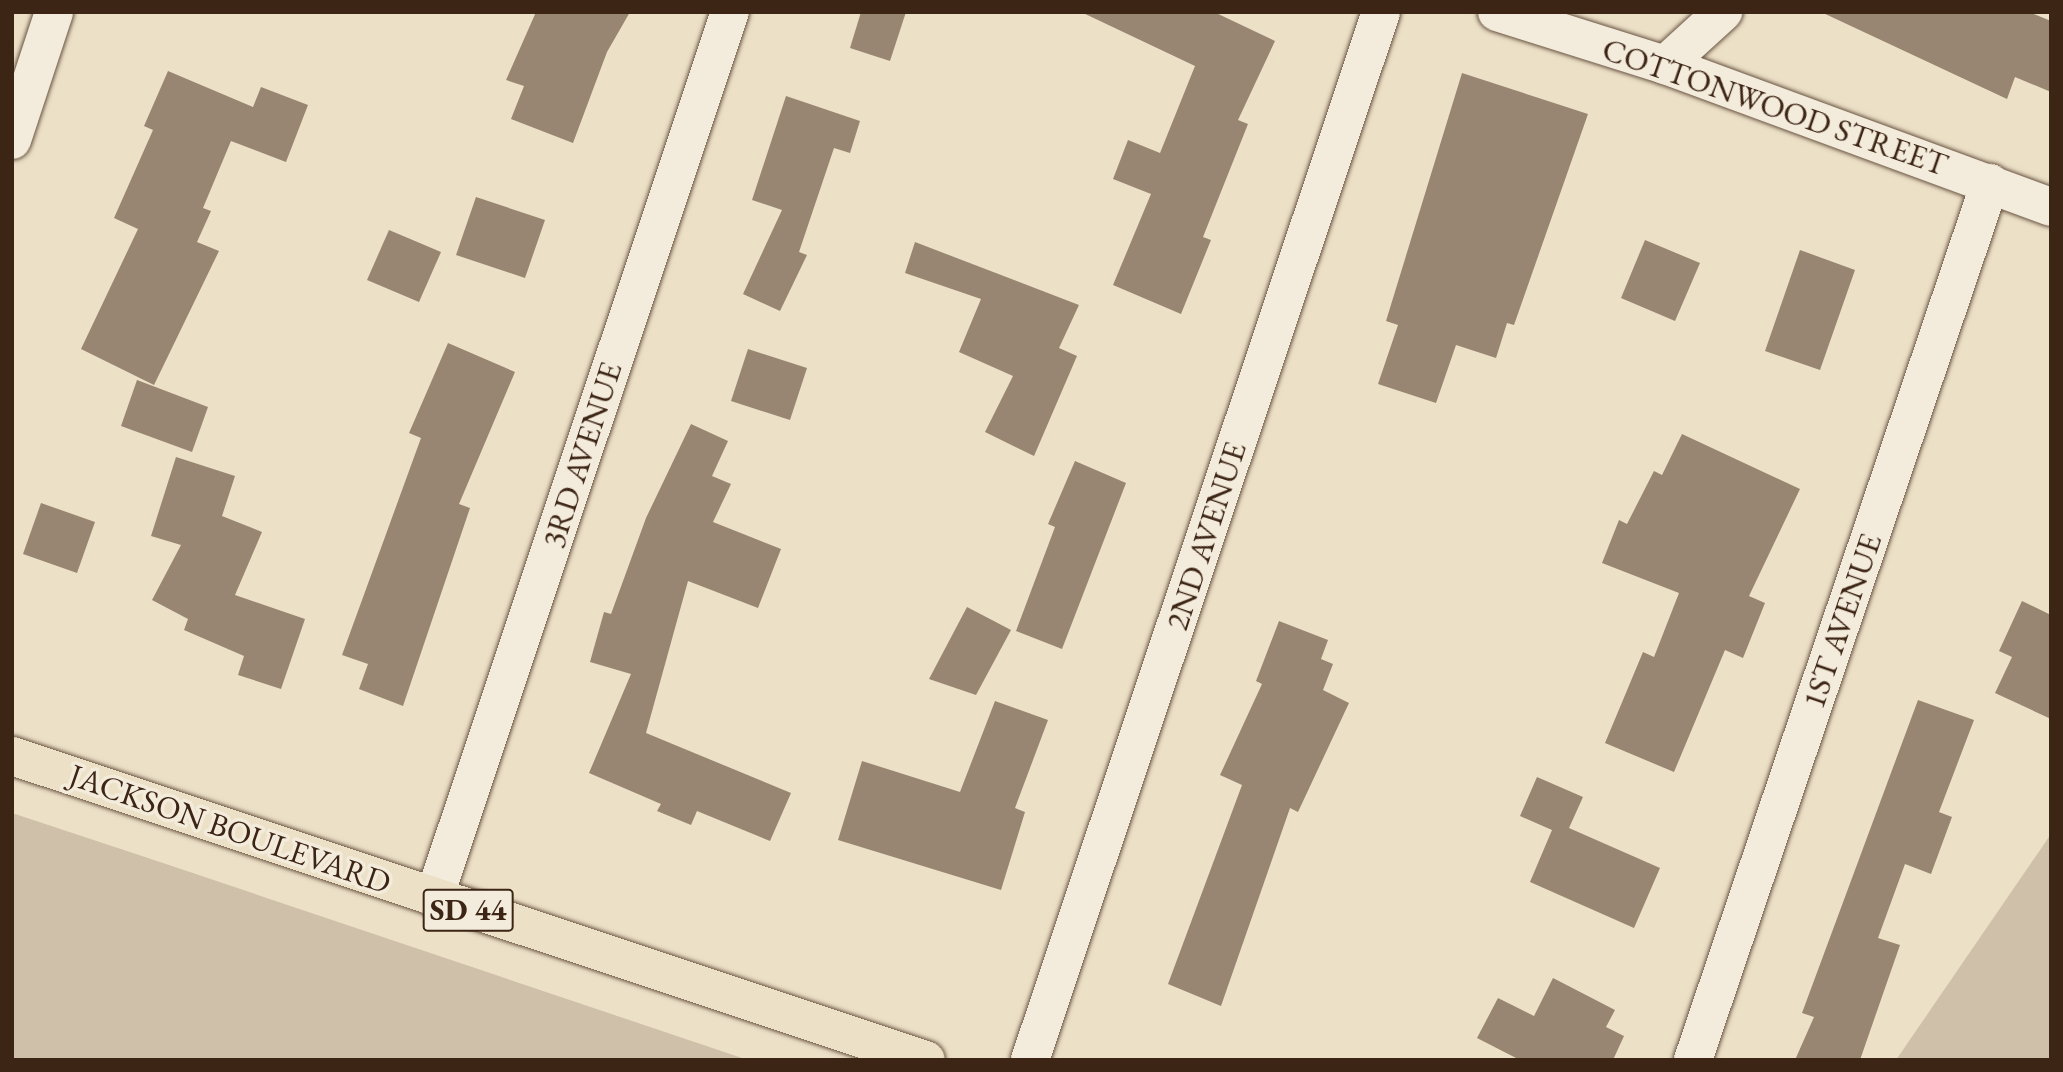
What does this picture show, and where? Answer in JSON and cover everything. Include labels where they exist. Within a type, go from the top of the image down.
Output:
[{"type":"main road","name":"JACKSON BOULEVARD","points":[[12,756],[926,1060]]},
{"type":"street","points":[[12,140],[54,12]]},
{"type":"street","name":"3RD AVENUE","points":[[434,898],[730,12]]},
{"type":"street","name":"2ND AVENUE","points":[[1030,1060],[1381,12]]},
{"type":"street","name":"COTTONWOOD STREET","points":[[1497,12],[1665,65],[2051,206]]},
{"type":"street","points":[[1665,65],[1723,12]]},
{"type":"street","name":"1ST AVENUE","points":[[1693,1060],[1990,183]]},
{"type":"shaded area","points":[[12,813],[157,861],[748,1060],[12,1060]]},
{"type":"shaded area","points":[[2051,834],[2051,1060],[1896,1060]]},
{"type":"building","points":[[536,12],[630,12],[607,52],[573,143],[511,119],[524,86],[506,80]]},
{"type":"building","points":[[861,12],[906,12],[890,61],[850,48]]},
{"type":"building","points":[[1081,12],[1214,12],[1275,41],[1238,120],[1248,124],[1203,237],[1211,240],[1181,314],[1113,285],[1151,194],[1113,179],[1128,140],[1160,153],[1195,66]]},
{"type":"building","points":[[1821,12],[2029,12],[2051,21],[2051,92],[2015,77],[2007,99]]},
{"type":"building","points":[[168,71],[253,107],[261,87],[308,105],[286,162],[231,141],[203,208],[211,211],[197,242],[219,251],[154,385],[81,349],[138,229],[114,218],[153,130],[144,126]]},
{"type":"building","points":[[1462,73],[1588,114],[1514,325],[1507,323],[1496,358],[1456,345],[1436,403],[1378,384],[1398,325],[1386,321]]},
{"type":"building","points":[[786,96],[860,121],[850,153],[834,148],[799,252],[807,255],[780,311],[743,294],[782,210],[752,200]]},
{"type":"building","points":[[476,197],[545,220],[525,278],[456,255]]},
{"type":"building","points":[[389,230],[441,252],[419,302],[367,280]]},
{"type":"building","points":[[1645,240],[1700,263],[1675,321],[1621,298]]},
{"type":"building","points":[[915,242],[1079,305],[1059,348],[1077,356],[1034,456],[985,432],[1013,376],[959,352],[981,299],[905,273]]},
{"type":"building","points":[[1800,250],[1855,270],[1820,370],[1765,351]]},
{"type":"building","points":[[448,343],[515,372],[459,504],[470,508],[403,706],[359,689],[368,664],[342,655],[421,438],[409,433]]},
{"type":"building","points":[[748,349],[807,368],[790,420],[731,401]]},
{"type":"building","points":[[137,380],[208,407],[192,452],[121,426]]},
{"type":"building","points":[[691,424],[728,441],[712,476],[731,484],[713,522],[781,549],[758,608],[688,581],[646,733],[791,793],[770,841],[697,811],[691,825],[657,811],[661,804],[589,773],[631,674],[590,662],[604,612],[611,614],[646,518]]},
{"type":"building","points":[[1682,434],[1800,489],[1749,596],[1765,603],[1743,658],[1725,650],[1674,772],[1605,743],[1643,652],[1654,657],[1679,593],[1602,563],[1619,520],[1627,524],[1654,471],[1662,475]]},
{"type":"building","points":[[176,457],[235,476],[222,516],[262,532],[235,595],[305,619],[281,689],[238,675],[244,656],[184,630],[188,619],[152,600],[181,545],[151,536]]},
{"type":"building","points":[[1075,461],[1126,483],[1062,649],[1016,631],[1055,527],[1048,524]]},
{"type":"building","points":[[41,503],[95,522],[77,573],[23,554]]},
{"type":"building","points":[[2022,601],[2051,615],[2051,719],[1995,693],[2012,657],[1999,651]]},
{"type":"building","points":[[967,607],[1011,630],[976,695],[929,679]]},
{"type":"building","points":[[1279,621],[1328,640],[1321,659],[1333,664],[1323,690],[1349,703],[1298,812],[1290,808],[1221,1006],[1168,984],[1242,785],[1220,775],[1262,684],[1256,681]]},
{"type":"building","points":[[1918,700],[1974,720],[1939,812],[1952,817],[1931,874],[1905,864],[1878,938],[1900,945],[1860,1060],[1795,1060],[1814,1017],[1802,1013]]},
{"type":"building","points":[[995,701],[1048,720],[1015,808],[1025,812],[1001,890],[838,840],[862,761],[960,792]]},
{"type":"building","points":[[1537,777],[1583,797],[1569,828],[1660,868],[1634,928],[1530,882],[1552,830],[1520,816]]},
{"type":"building","points":[[1553,978],[1615,1010],[1606,1027],[1624,1036],[1613,1060],[1520,1060],[1477,1038],[1498,998],[1534,1016]]}]
